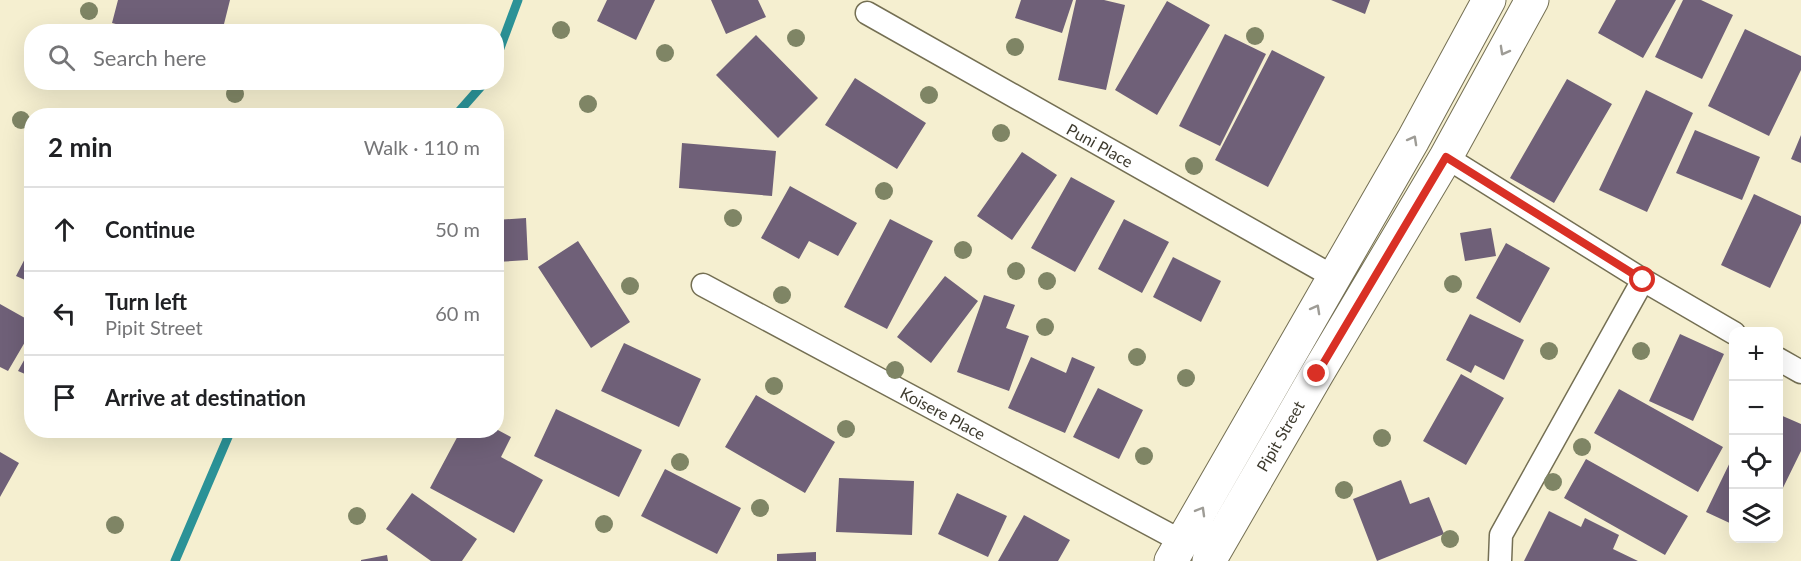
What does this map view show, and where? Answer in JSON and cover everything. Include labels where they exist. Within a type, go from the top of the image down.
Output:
[{"type":"main road","name":"Pipit Street","points":[[1188,555],[1334,277],[1413,140],[1489,0]]},
{"type":"main road","name":"Pipit Street","points":[[1188,555],[1317,374],[1446,157],[1532,0]]},
{"type":"street","name":"Puni Place","points":[[867,13],[1334,277]]},
{"type":"street","points":[[1446,157],[1643,280],[1729,330]]},
{"type":"street","points":[[1500,561],[1501,535],[1643,280]]},
{"type":"street","name":"Koisere Place","points":[[703,285],[1188,555]]},
{"type":"street","points":[[1783,361],[1801,372]]},
{"type":"building","points":[[118,0],[230,0],[224,24],[112,23]]},
{"type":"building","points":[[607,0],[655,0],[636,40],[597,21]]},
{"type":"building","points":[[711,0],[758,0],[766,17],[726,34]]},
{"type":"building","points":[[1021,0],[1073,0],[1062,33],[1015,18]]},
{"type":"building","points":[[1076,0],[1104,0],[1125,5],[1106,90],[1058,80]]},
{"type":"building","points":[[1331,0],[1370,0],[1365,14]]},
{"type":"building","points":[[1616,0],[1676,0],[1643,58],[1598,33]]},
{"type":"building","points":[[1683,0],[1701,0],[1733,15],[1702,79],[1655,57]]},
{"type":"building","points":[[1167,1],[1210,25],[1157,115],[1115,90]]},
{"type":"building","points":[[1745,29],[1801,56],[1801,70],[1769,136],[1708,106]]},
{"type":"building","points":[[1225,34],[1266,54],[1220,146],[1179,126]]},
{"type":"building","points":[[756,35],[818,98],[778,138],[716,75]]},
{"type":"building","points":[[1272,50],[1325,77],[1268,187],[1215,160]]},
{"type":"building","points":[[855,78],[926,123],[897,169],[825,125]]},
{"type":"building","points":[[1567,79],[1612,104],[1554,203],[1510,178]]},
{"type":"building","points":[[1646,90],[1693,113],[1647,212],[1599,190]]},
{"type":"building","points":[[1695,130],[1760,157],[1742,200],[1676,173]]},
{"type":"building","points":[[1801,135],[1801,163],[1791,159]]},
{"type":"building","points":[[682,143],[776,151],[772,196],[679,188]]},
{"type":"building","points":[[1022,152],[1057,175],[1012,240],[977,216]]},
{"type":"building","points":[[1071,177],[1115,201],[1075,272],[1031,248]]},
{"type":"building","points":[[790,186],[857,223],[838,256],[809,241],[799,259],[761,238]]},
{"type":"building","points":[[1754,194],[1801,216],[1801,223],[1770,288],[1721,265]]},
{"type":"building","points":[[526,218],[528,260],[504,262],[504,219]]},
{"type":"building","points":[[890,219],[933,241],[887,329],[844,307]]},
{"type":"building","points":[[1124,219],[1169,242],[1142,293],[1098,269]]},
{"type":"building","points":[[1491,228],[1496,256],[1465,261],[1460,233]]},
{"type":"building","points":[[578,241],[630,322],[591,348],[538,267]]},
{"type":"building","points":[[1506,243],[1550,268],[1520,323],[1476,298]]},
{"type":"building","points":[[1173,257],[1221,281],[1201,322],[1153,297]]},
{"type":"building","points":[[24,260],[24,280],[16,276]]},
{"type":"building","points":[[945,276],[978,301],[931,363],[897,337]]},
{"type":"building","points":[[984,295],[1015,305],[1006,328],[1029,336],[1009,391],[957,372]]},
{"type":"building","points":[[0,304],[24,318],[24,344],[8,371],[0,367]]},
{"type":"building","points":[[1470,314],[1524,340],[1504,380],[1475,365],[1471,373],[1446,360]]},
{"type":"building","points":[[1680,334],[1724,354],[1693,421],[1649,401]]},
{"type":"building","points":[[624,343],[701,379],[679,427],[601,391]]},
{"type":"building","points":[[1031,357],[1066,373],[1072,357],[1095,367],[1065,433],[1008,408]]},
{"type":"building","points":[[24,360],[24,374],[18,371]]},
{"type":"building","points":[[1461,374],[1504,398],[1466,465],[1423,441]]},
{"type":"building","points":[[1098,388],[1143,410],[1119,459],[1073,437]]},
{"type":"building","points":[[1619,389],[1723,447],[1698,492],[1594,433]]},
{"type":"building","points":[[756,395],[835,442],[805,493],[725,447]]},
{"type":"building","points":[[556,409],[642,450],[619,497],[534,456]]},
{"type":"building","points":[[1783,416],[1801,424],[1801,451],[1783,488]]},
{"type":"building","points":[[504,433],[511,437],[501,457],[543,480],[514,533],[430,488],[457,438],[504,438]]},
{"type":"building","points":[[0,452],[19,463],[0,497]]},
{"type":"building","points":[[1586,459],[1688,516],[1665,555],[1564,498]]},
{"type":"building","points":[[1729,464],[1729,523],[1706,512]]},
{"type":"building","points":[[665,469],[741,508],[717,554],[641,516]]},
{"type":"building","points":[[839,478],[914,481],[912,535],[836,532]]},
{"type":"building","points":[[1401,480],[1410,504],[1429,497],[1444,534],[1377,561],[1353,499]]},
{"type":"building","points":[[412,493],[477,539],[462,561],[431,561],[386,529]]},
{"type":"building","points":[[957,493],[1007,516],[988,557],[938,534]]},
{"type":"building","points":[[1549,511],[1581,527],[1585,518],[1619,535],[1613,549],[1638,561],[1524,561]]},
{"type":"building","points":[[1024,515],[1070,540],[1058,561],[998,561]]},
{"type":"building","points":[[816,552],[816,561],[777,561],[777,554]]},
{"type":"building","points":[[387,555],[388,561],[361,561],[361,560]]},
{"type":"waterway","points":[[504,38],[518,0]]},
{"type":"waterway","points":[[462,108],[478,90]]},
{"type":"waterway","points":[[175,561],[228,438]]},
{"type":"route","points":[[1317,374],[1446,157],[1643,280]]}]
